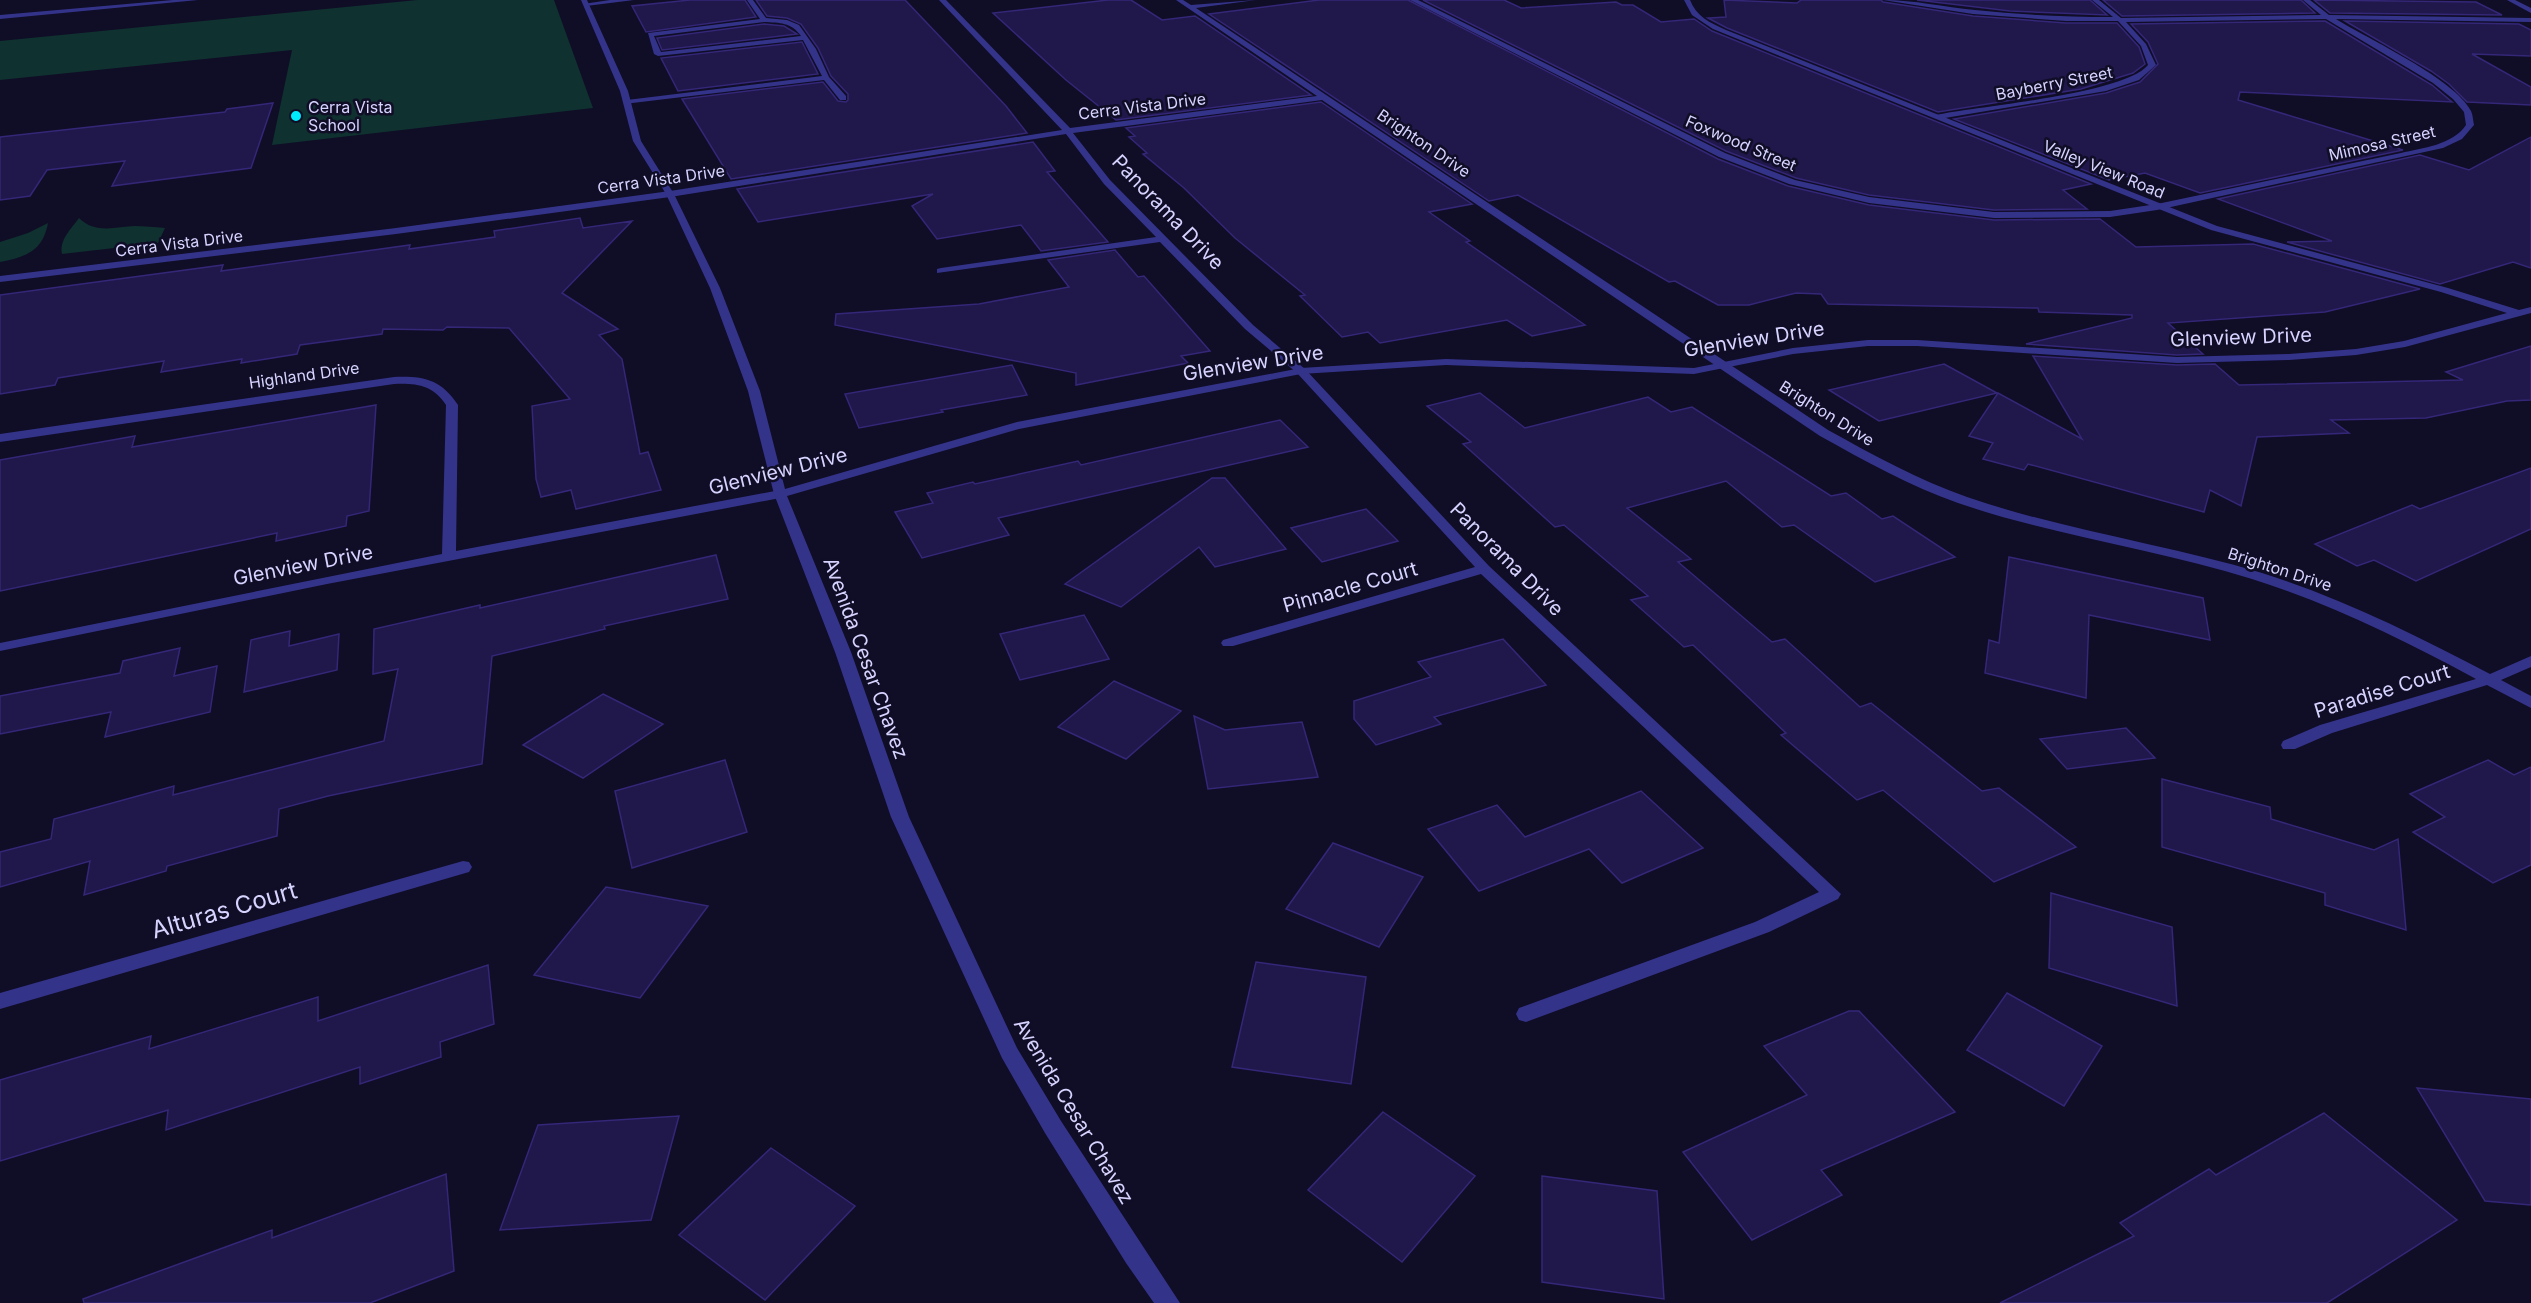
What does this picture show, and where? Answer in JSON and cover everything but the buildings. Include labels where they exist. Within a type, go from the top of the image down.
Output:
[{"type":"street","points":[[0,17],[195,0]]},
{"type":"street","points":[[585,2],[632,0]]},
{"type":"street","points":[[750,0],[764,20]]},
{"type":"street","name":"Panorama Drive","points":[[942,0],[1068,131],[1107,182],[1249,327],[1301,371],[1484,569],[1832,894],[1762,927],[1526,1014]]},
{"type":"street","name":"Brighton Drive","points":[[1179,0],[1824,433],[1885,467],[1935,489],[2033,521],[2244,573],[2301,591],[2402,636],[2531,704]]},
{"type":"street","points":[[1190,7],[1253,0]]},
{"type":"street","name":"Foxwood Street","points":[[1413,0],[1722,154],[1792,182],[1869,200],[1978,214],[2080,216],[2157,207]]},
{"type":"street","name":"Valley View Road","points":[[1687,0],[1692,11],[1712,26],[2157,207],[2246,238],[2426,284],[2527,314]]},
{"type":"street","points":[[1886,0],[2004,15],[2119,21],[2266,16],[2531,20]]},
{"type":"street","name":"Bayberry Street","points":[[1939,117],[2103,89],[2130,82],[2143,75],[2152,65],[2150,54],[2119,21],[2095,0]]},
{"type":"street","name":"Mimosa Street","points":[[2157,207],[2401,156],[2438,147],[2464,134],[2470,124],[2470,115],[2458,100],[2406,62],[2328,17],[2306,0]]},
{"type":"street","points":[[2510,0],[2531,10]]},
{"type":"street","name":"Avenida Cesar Chavez","points":[[585,2],[627,102],[637,141],[670,194],[715,288],[754,391],[780,494],[843,652],[900,817],[1009,1052],[1053,1127],[1168,1303]]},
{"type":"street","points":[[805,38],[658,54],[650,34],[764,20],[787,22],[797,26],[805,38],[826,78],[843,98]]},
{"type":"street","points":[[627,102],[826,78]]},
{"type":"street","name":"Cerra Vista Drive","points":[[0,279],[670,194],[1068,131],[1324,98]]},
{"type":"street","points":[[941,272],[1162,239]]},
{"type":"street","name":"Glenview Drive","points":[[0,647],[327,580],[780,494],[1017,426],[1301,371],[1446,362],[1694,371],[1793,351],[1868,343],[1917,343],[2178,360],[2289,357],[2356,352],[2404,344],[2527,314]]},
{"type":"street","name":"Highland Drive","points":[[0,438],[370,382],[396,380],[425,382],[441,388],[452,405],[448,557]]},
{"type":"street","name":"Pinnacle Court","points":[[1228,643],[1484,569]]},
{"type":"street","name":"Paradise Court","points":[[2289,745],[2326,729],[2489,680],[2531,661]]},
{"type":"street","name":"Alturas Court","points":[[0,1001],[463,867]]},
{"type":"green space","points":[[417,0],[554,0],[593,108],[272,145],[292,50],[0,80],[0,41]]},
{"type":"green space","points":[[79,218],[98,228],[135,226],[165,228],[158,243],[62,254],[64,239]]},
{"type":"green space","points":[[48,223],[42,240],[32,251],[18,258],[0,262],[0,242],[28,233]]},
{"type":"place","name":"Cerra Vista School","points":[[296,116]]}]
